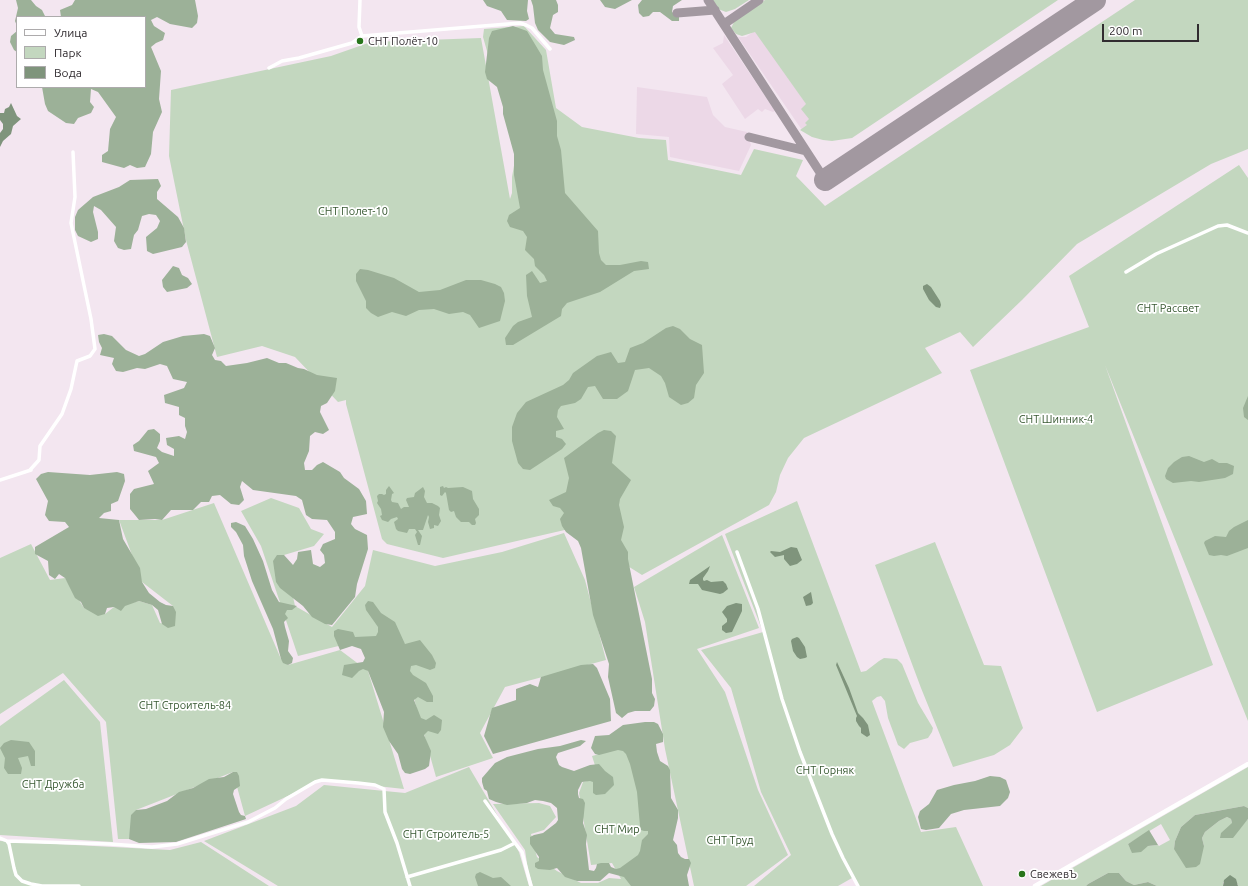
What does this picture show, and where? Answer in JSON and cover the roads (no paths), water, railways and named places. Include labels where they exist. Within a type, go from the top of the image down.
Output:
[{"type":"street","points":[[360,0],[359,27],[362,36]]},
{"type":"street","points":[[269,68],[282,61],[299,58],[352,43],[362,36],[520,23],[526,24],[532,28],[550,49]]},
{"type":"street","points":[[0,480],[30,470],[39,460],[40,446],[62,414],[77,361],[90,356],[95,349],[89,311],[71,223],[75,197],[73,152]]},
{"type":"street","points":[[1126,272],[1156,254],[1218,226],[1230,226],[1248,233]]},
{"type":"street","points":[[737,552],[758,609],[782,699],[800,752],[832,834],[858,886]]},
{"type":"street","points":[[1034,886],[1248,764]]},
{"type":"street","points":[[0,838],[7,841],[110,844],[152,847],[177,844],[248,822],[275,808],[286,799],[315,782],[322,780],[341,781],[375,785],[384,789],[385,812],[410,886]]},
{"type":"street","points":[[485,801],[522,852],[532,886]]},
{"type":"street","points":[[7,841],[16,875],[22,881],[42,886],[79,886]]},
{"type":"street","points":[[407,877],[501,850],[515,843]]},
{"type":"water","points":[[11,103],[17,116],[21,119],[13,126],[11,134],[3,141],[0,147],[0,133],[3,129],[3,124],[0,120],[0,113],[4,113],[5,109],[9,107]]},
{"type":"water","points":[[927,284],[931,287],[940,301],[940,308],[936,307],[929,300],[923,289],[923,286]]},
{"type":"water","points":[[791,547],[797,548],[802,560],[797,564],[790,566],[784,559],[784,555],[775,557],[770,552],[780,552]]},
{"type":"water","points":[[710,566],[703,580],[711,582],[723,581],[728,589],[723,593],[720,594],[702,590],[698,584],[689,584],[690,580]]},
{"type":"water","points":[[811,592],[813,603],[806,606],[803,597]]},
{"type":"water","points":[[736,603],[742,604],[742,611],[732,632],[726,633],[722,630],[722,626],[727,622],[727,619],[722,612],[727,606]]},
{"type":"water","points":[[797,637],[805,647],[807,657],[805,658],[800,659],[793,651],[791,641]]},
{"type":"water","points":[[837,662],[858,713],[868,725],[870,735],[867,737],[861,733],[861,728],[856,721],[857,716],[836,665]]},
{"type":"water","points":[[1230,875],[1236,879],[1238,886],[1223,886],[1224,880]]},
{"type":"place","name":"СНТ Полёт-10","points":[[360,41]]},
{"type":"place","name":"СвежевЪ","points":[[1022,874]]},
{"type":"park label","name":"СНТ Полет-10","points":[[353,211]]},
{"type":"park label","name":"СНТ Рассвет","points":[[1168,308]]},
{"type":"park label","name":"СНТ Шинник-4","points":[[1056,419]]},
{"type":"park label","name":"СНТ Строитель-84","points":[[185,705]]},
{"type":"park label","name":"СНТ Горняк","points":[[825,770]]},
{"type":"park label","name":"СНТ Дружба","points":[[53,784]]},
{"type":"park label","name":"СНТ Мир","points":[[617,829]]},
{"type":"park label","name":"СНТ Строитель-5","points":[[446,834]]},
{"type":"park label","name":"СНТ Труд","points":[[730,840]]}]
